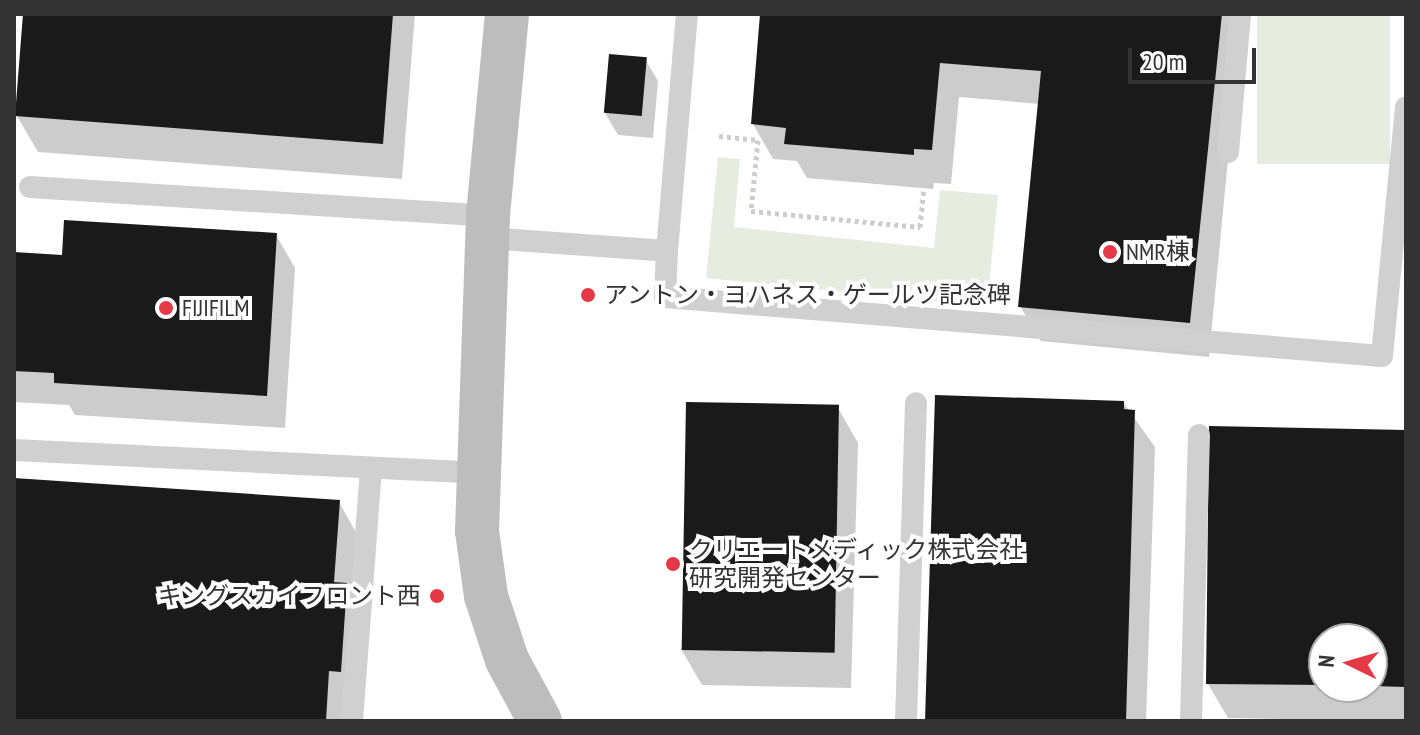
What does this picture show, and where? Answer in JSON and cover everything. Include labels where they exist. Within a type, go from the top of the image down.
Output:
[{"type":"street","points":[[507,14],[488,227],[477,531],[486,596],[507,660],[540,721]]},
{"type":"lane","points":[[687,14],[665,297],[1382,356],[1406,107]]},
{"type":"lane","points":[[1228,152],[1240,14]]},
{"type":"lane","points":[[30,187],[488,227],[667,251]]},
{"type":"lane","points":[[906,721],[916,403]]},
{"type":"lane","points":[[1191,721],[1199,435]]},
{"type":"lane","points":[[14,450],[477,473]]},
{"type":"lane","points":[[352,721],[371,469]]},
{"type":"path","points":[[719,136],[758,140],[751,211],[920,227],[925,177]]},
{"type":"shaded area","points":[[1257,14],[1390,14],[1390,164],[1257,164]]},
{"type":"shaded area","points":[[718,157],[740,159],[734,227],[934,248],[940,190],[998,195],[987,306],[706,278]]},
{"type":"building","points":[[23,14],[393,14],[383,144],[15,116]]},
{"type":"building","points":[[760,14],[1222,14],[1190,323],[1018,307],[1041,71],[940,63],[932,150],[914,149],[914,155],[784,144],[786,128],[751,124]]},
{"type":"building","points":[[609,54],[647,57],[642,116],[604,113]]},
{"type":"building","name":"FIJIFILM","points":[[64,220],[277,233],[267,396],[54,383],[54,373],[14,371],[14,252],[62,255]]},
{"type":"building","points":[[935,395],[1124,401],[1124,409],[1135,410],[1126,721],[925,721]]},
{"type":"building","points":[[686,402],[839,405],[835,653],[682,650]]},
{"type":"building","points":[[1209,426],[1406,430],[1406,687],[1388,686],[1388,623],[1308,623],[1308,685],[1206,684]]},
{"type":"building","points":[[14,478],[340,500],[334,582],[347,583],[341,672],[329,671],[326,721],[14,721]]},
{"type":"place","name":"NMR棟","points":[[1110,252]]},
{"type":"place","name":"アントン・ヨハネス・ゲールツ記念碑","points":[[588,295]]},
{"type":"place","name":"FIJIFILM","points":[[166,308]]},
{"type":"place","name":"クリエートメディック株式会社 研究開発センター","points":[[673,564]]},
{"type":"place","name":"キングスカイフロント西","points":[[437,596]]}]
